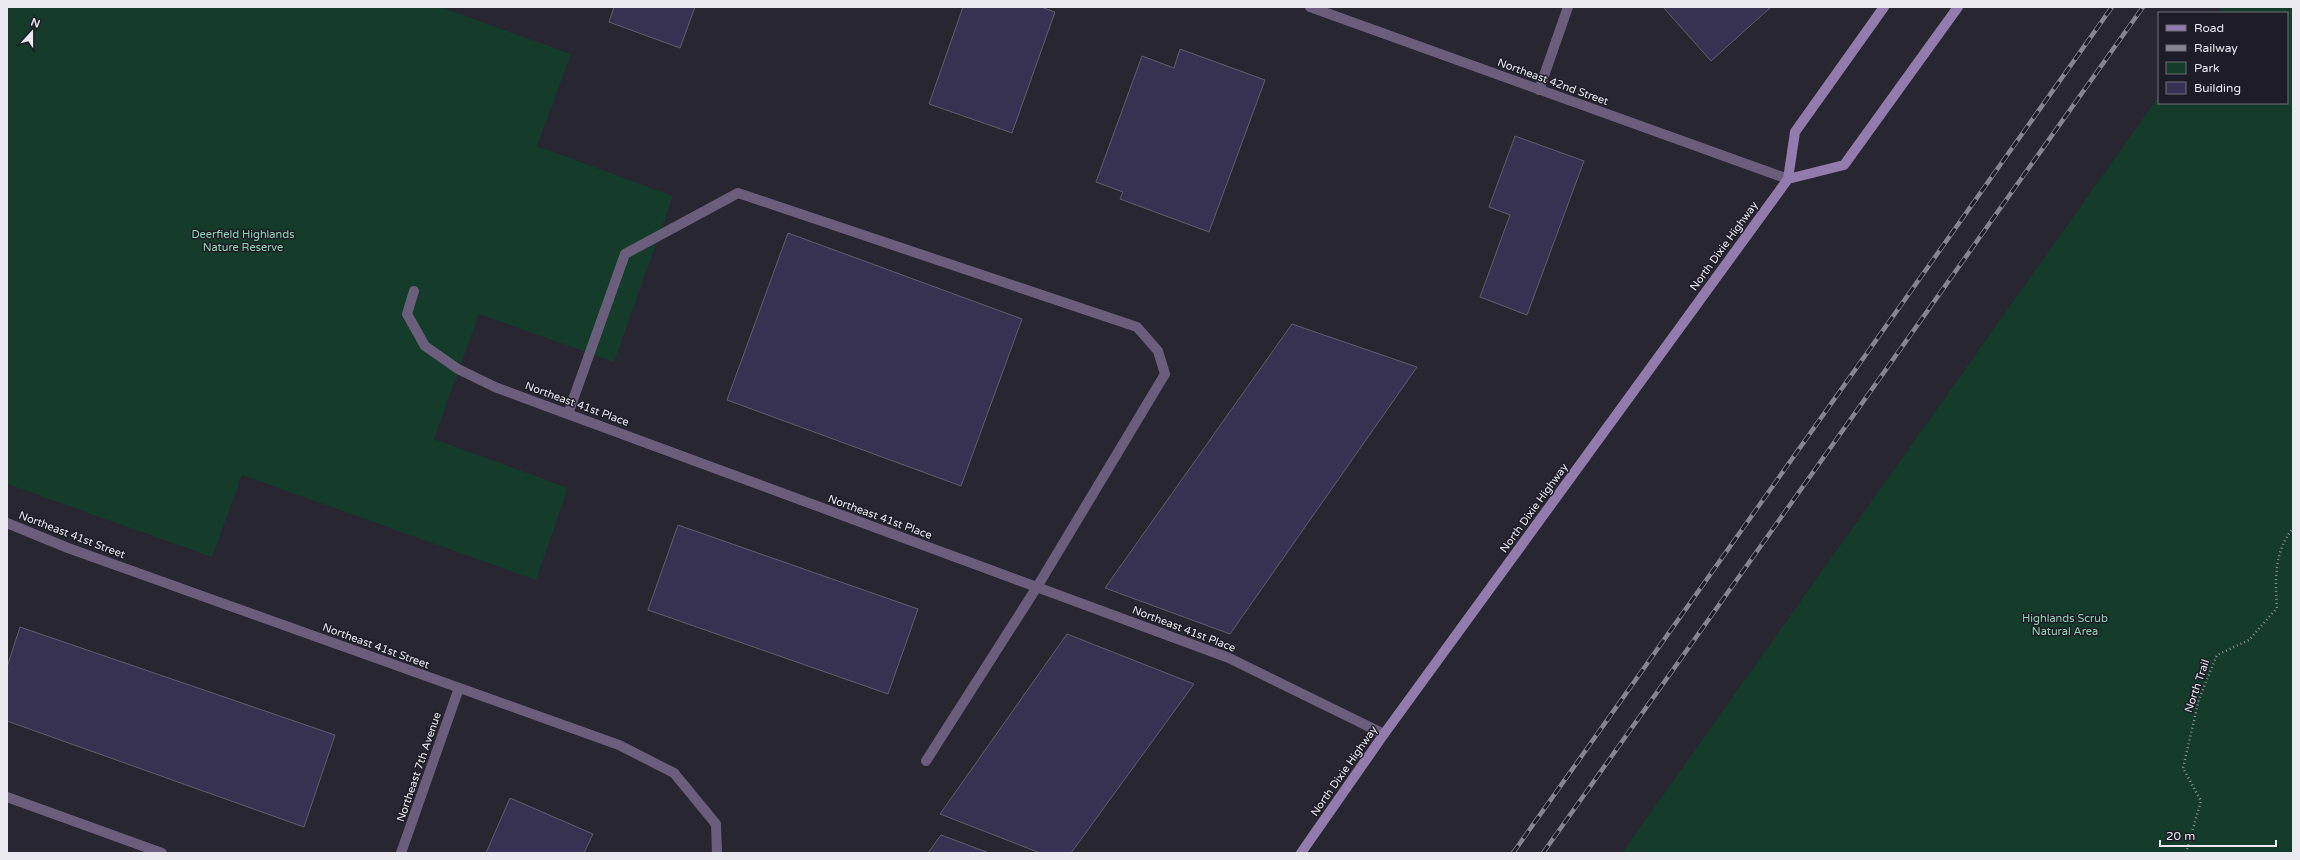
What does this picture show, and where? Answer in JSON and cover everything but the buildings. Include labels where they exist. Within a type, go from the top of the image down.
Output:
[{"type":"main road","name":"North Dixie Highway","points":[[1301,853],[1384,734],[1788,179],[1795,132],[1884,7]]},
{"type":"main road","points":[[1788,179],[1844,165],[1958,7]]},
{"type":"street","name":"Northeast 42nd Street","points":[[1310,7],[1788,179]]},
{"type":"street","points":[[1539,90],[1568,7]]},
{"type":"street","points":[[568,414],[625,254],[738,193],[1137,328],[1158,351],[1165,374],[1037,587],[926,761]]},
{"type":"street","name":"Northeast 41st Place","points":[[414,291],[407,314],[425,346],[458,369],[495,387],[1229,658],[1384,734]]},
{"type":"street","name":"Northeast 41st Street","points":[[7,523],[68,548],[619,745],[674,773],[716,824],[717,853]]},
{"type":"street","name":"Northeast 7th Avenue","points":[[401,853],[459,688]]},
{"type":"street","points":[[7,797],[162,853]]},
{"type":"path","name":"North Trail","points":[[2186,853],[2201,801],[2183,768],[2199,699],[2216,655],[2249,640],[2277,608],[2275,578],[2283,541],[2293,528]]},
{"type":"green space","name":"Deerfield Highlands Nature Reserve","points":[[7,7],[440,7],[571,54],[537,146],[673,196],[614,362],[479,314],[434,439],[568,488],[536,580],[242,475],[212,557],[7,484]]},
{"type":"green space","name":"Highlands Scrub Natural Area","points":[[2222,7],[2293,7],[2293,853],[1622,853],[2158,97],[2158,104],[2288,104],[2288,12],[2219,12]]},
{"type":"railway","points":[[1513,853],[2112,7]]},
{"type":"railway","points":[[1543,853],[2143,7]]}]
